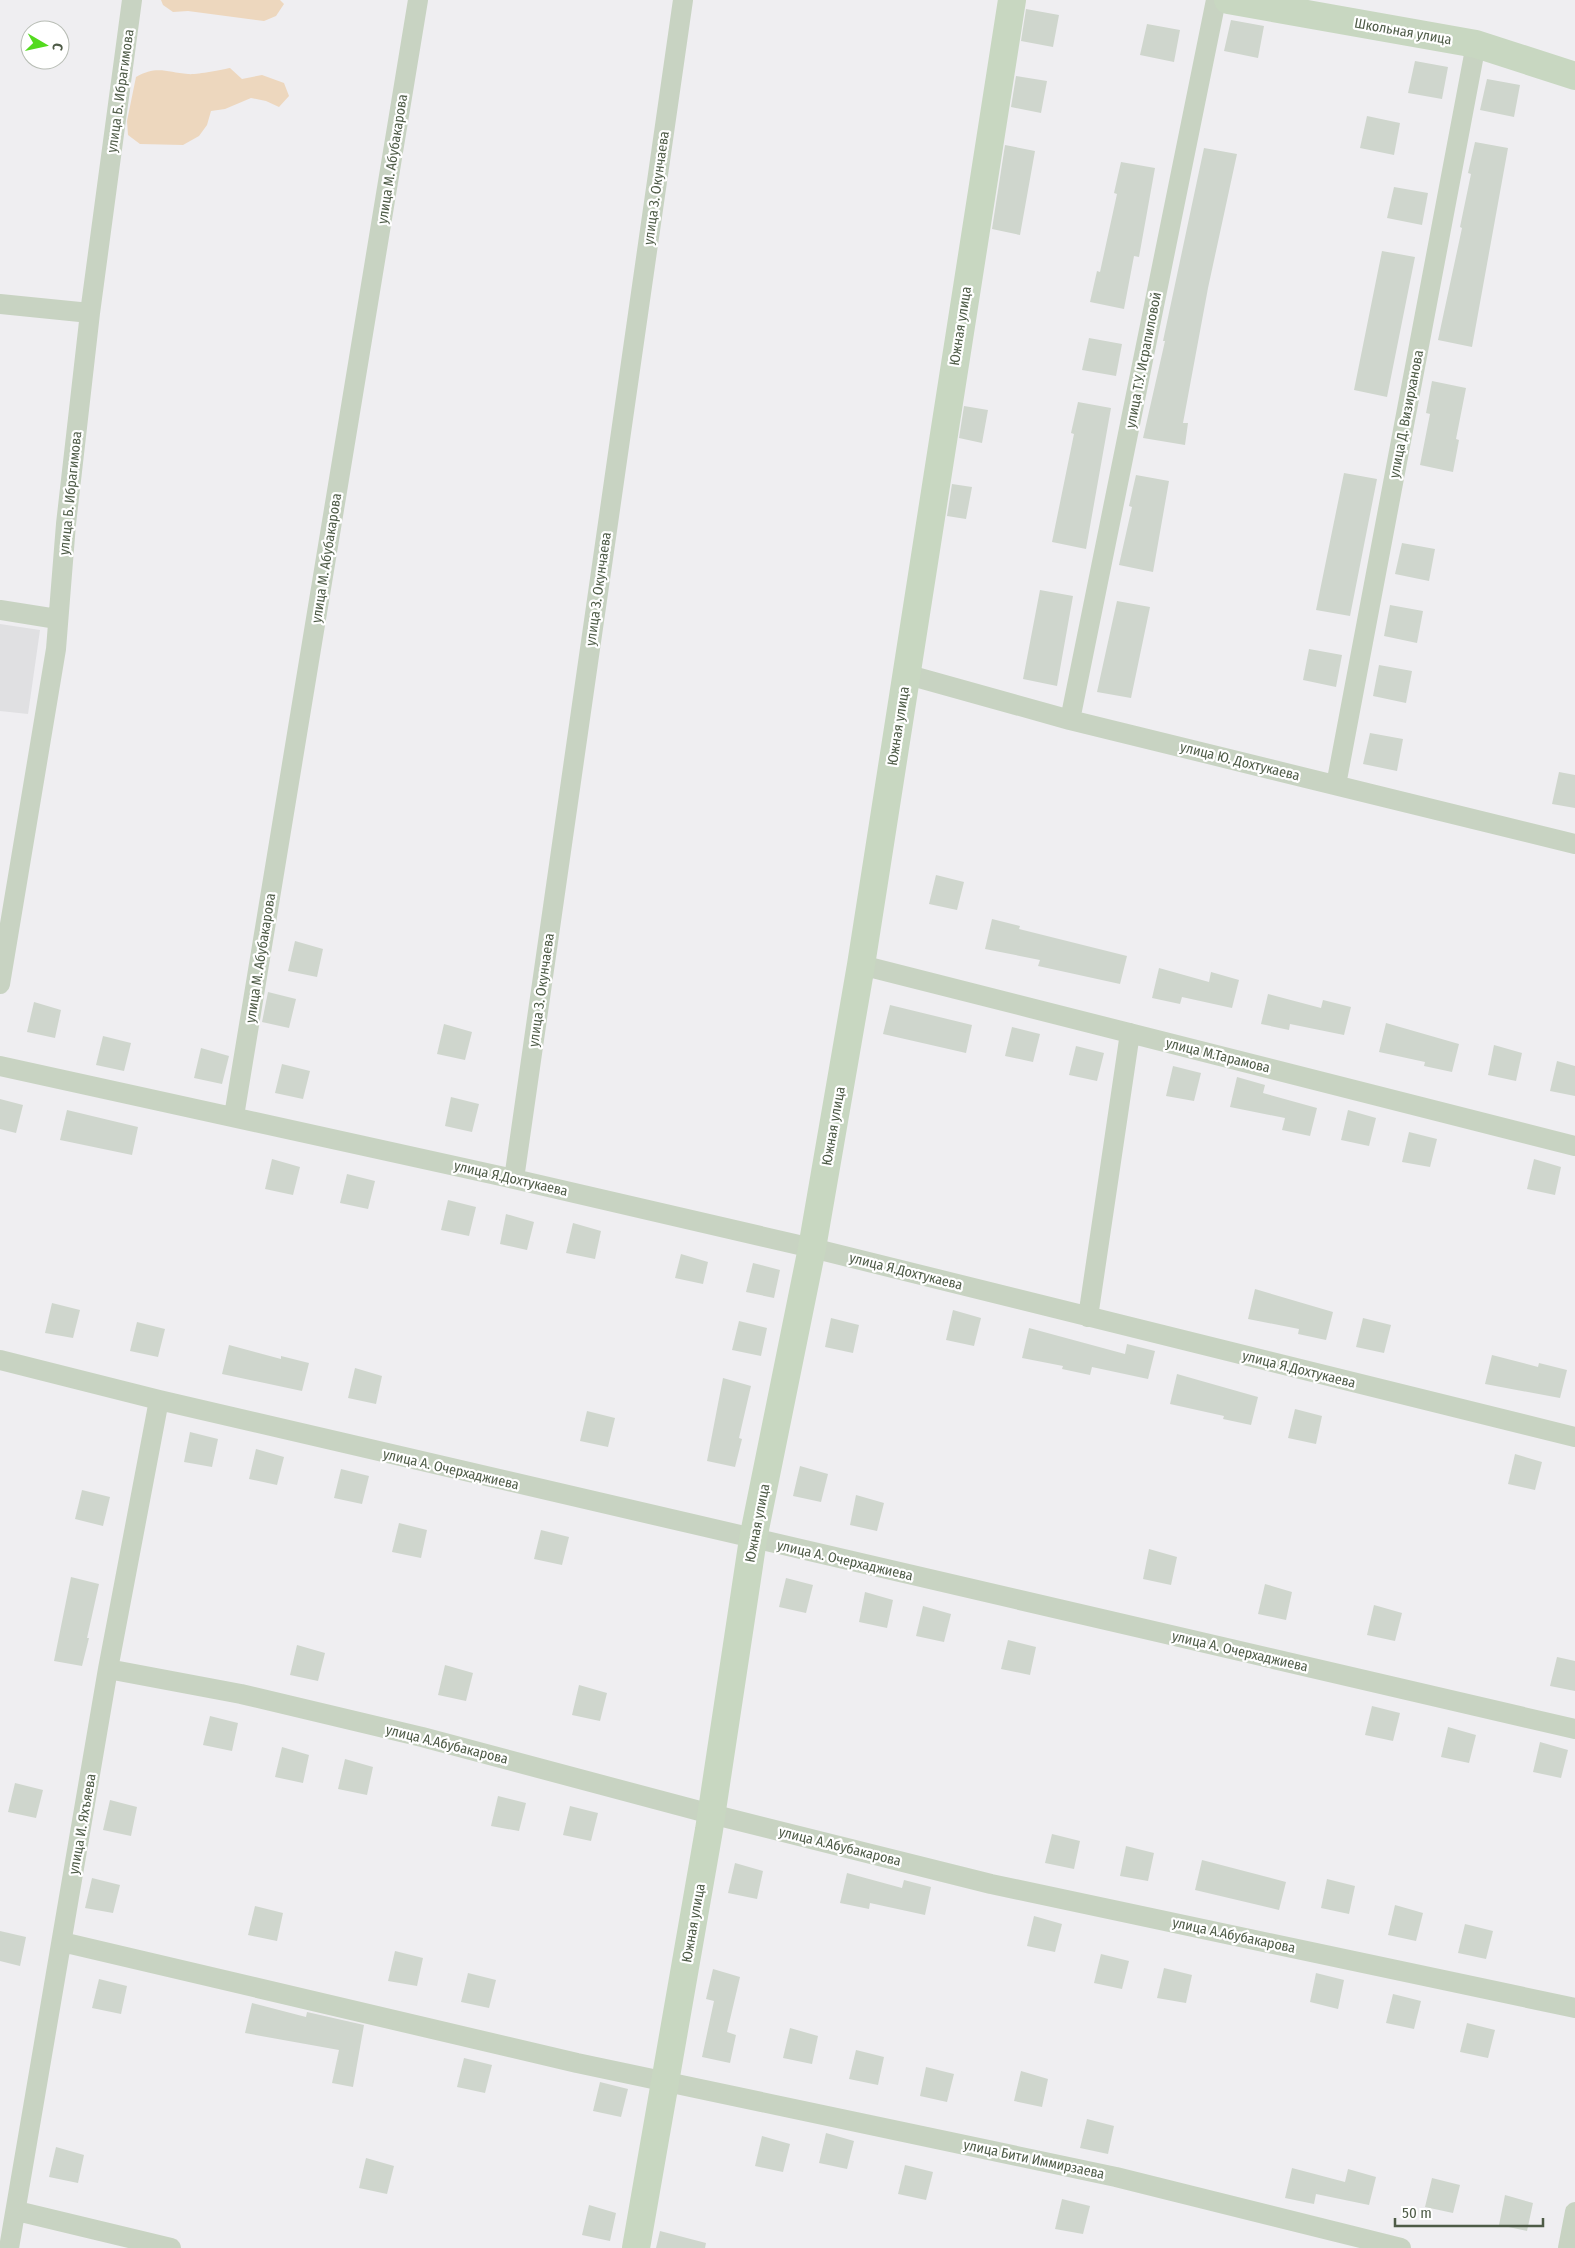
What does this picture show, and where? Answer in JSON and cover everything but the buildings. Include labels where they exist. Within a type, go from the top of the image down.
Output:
[{"type":"main road","name":"Южная улица","points":[[636,2248],[711,1814],[753,1539],[812,1248],[861,965],[905,674],[1012,0]]},
{"type":"main road","name":"Школьная улица","points":[[1228,0],[1476,44],[1575,76]]},
{"type":"street","name":"улица Б. Ибрагимова","points":[[0,984],[7,901],[56,650],[57,619],[90,313],[132,0]]},
{"type":"street","name":"улица М. Абубакарова","points":[[234,1116],[418,0]]},
{"type":"street","name":"улица З. Окунчаева","points":[[514,1178],[683,0]]},
{"type":"street","name":"улица Т.У. Исрапиловой","points":[[1070,720],[1216,0]]},
{"type":"street","name":"улица Д. Визирханова","points":[[1336,785],[1476,44]]},
{"type":"street","points":[[0,304],[90,313]]},
{"type":"street","points":[[0,610],[57,619]]},
{"type":"street","name":"улица Ю. Дохтукаева","points":[[905,674],[1070,720],[1575,844]]},
{"type":"street","name":"улица М.Тарамова","points":[[861,965],[1575,1146]]},
{"type":"street","points":[[1088,1317],[1130,1033]]},
{"type":"street","name":"улица Я.Дохтукаева","points":[[0,1066],[514,1178],[812,1248],[1575,1437]]},
{"type":"street","name":"улица А. Очерхаджиева","points":[[0,1360],[160,1400],[753,1539],[1575,1728]]},
{"type":"street","name":"улица И. Яхъяева","points":[[9,2248],[108,1670],[160,1400]]},
{"type":"street","name":"улица А.Абубакарова","points":[[108,1670],[241,1694],[422,1737],[711,1814],[991,1884],[1575,2008]]},
{"type":"street","name":"улица Бити Иммирзаева","points":[[62,1942],[471,2040],[1116,2177],[1401,2248]]},
{"type":"street","points":[[16,2211],[171,2248]]},
{"type":"street","points":[[1568,2248],[1575,2212]]},
{"type":"shaded area","points":[[161,0],[280,0],[284,4],[276,16],[264,21],[188,11],[173,12],[163,5]]},
{"type":"shaded area","points":[[230,68],[242,79],[262,75],[284,83],[289,96],[279,107],[266,101],[251,98],[225,109],[211,111],[207,125],[199,136],[183,145],[140,144],[128,135],[127,121],[136,77],[156,70],[191,74]]},
{"type":"shaded area","points":[[0,624],[40,630],[28,714],[0,711]]}]
